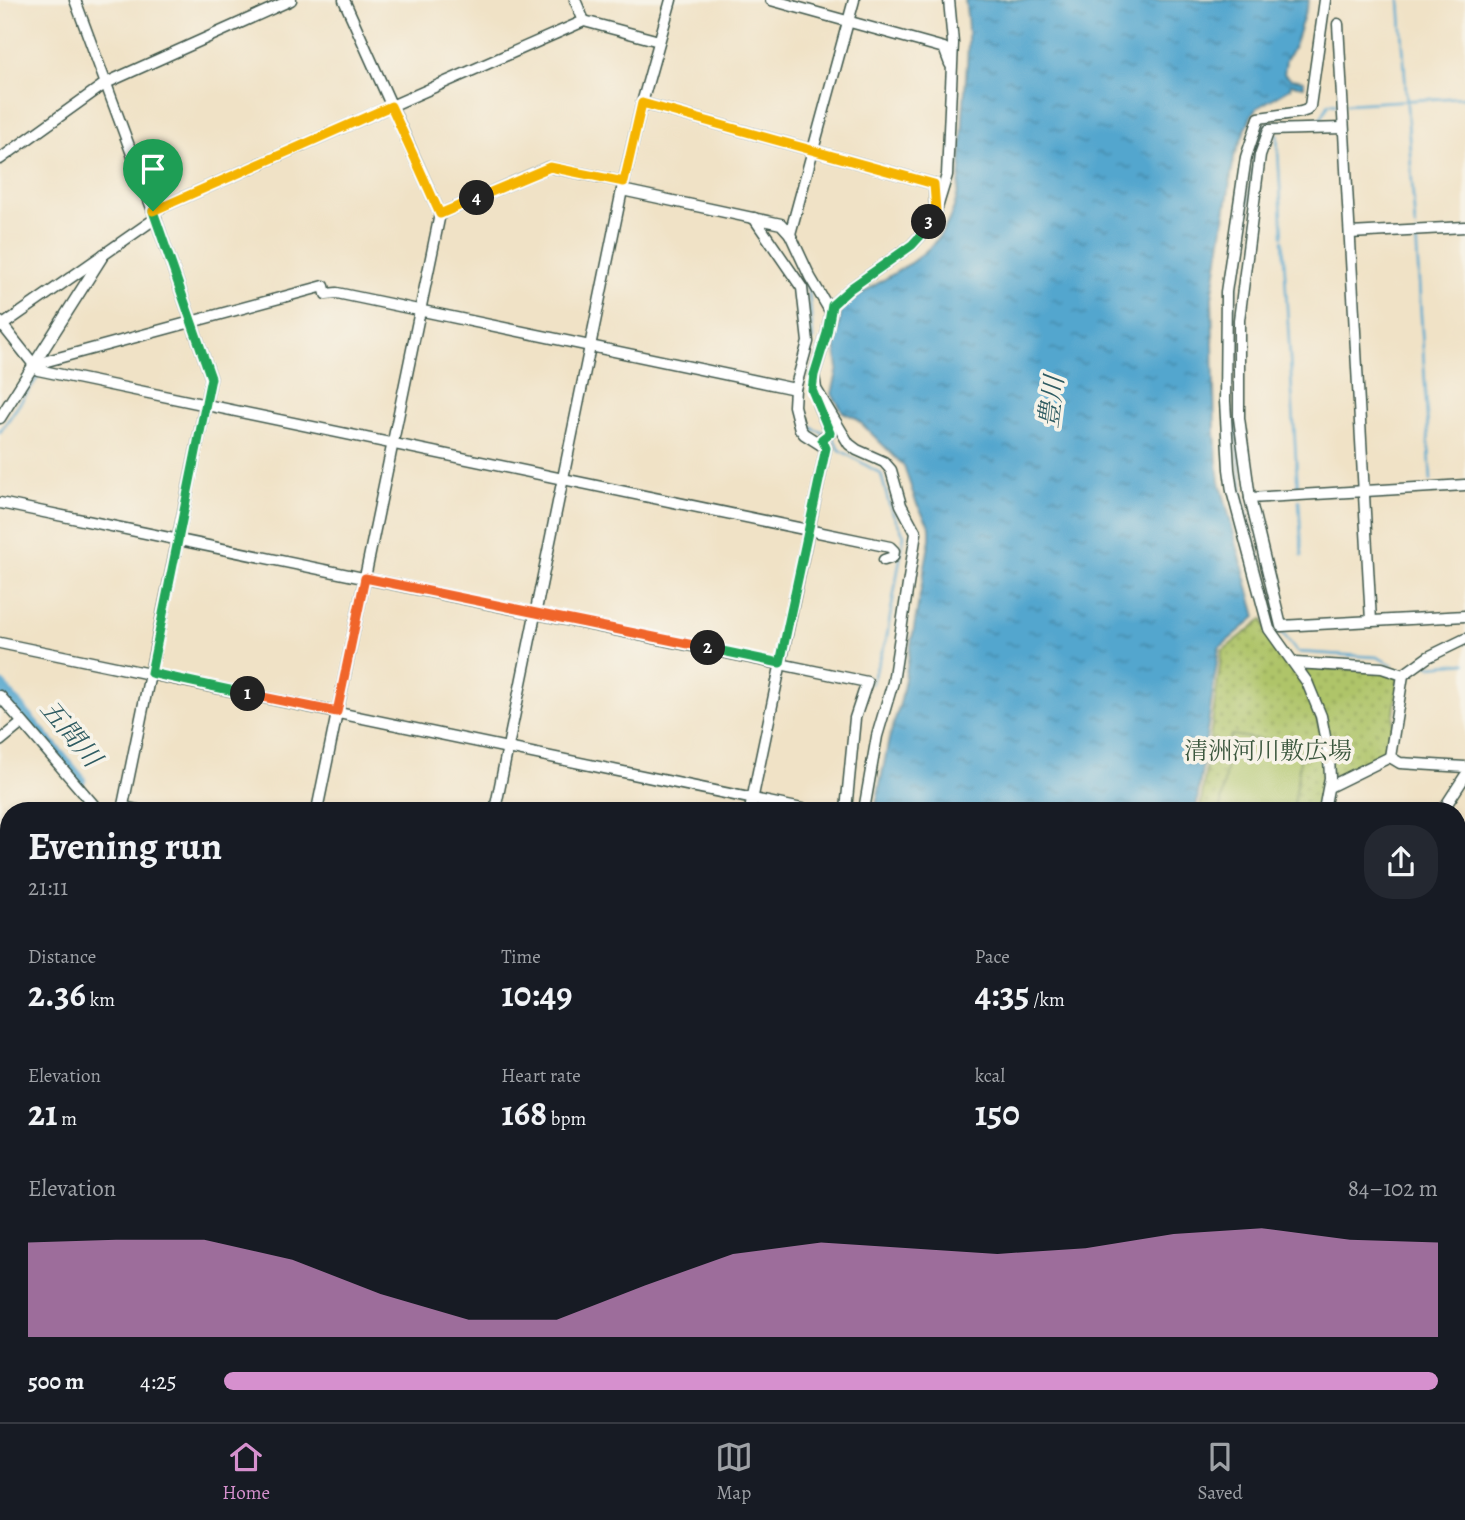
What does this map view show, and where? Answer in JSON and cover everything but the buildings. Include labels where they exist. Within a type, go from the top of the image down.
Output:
[{"type":"street","points":[[75,0],[155,214],[211,378],[124,802]]},
{"type":"street","points":[[0,159],[106,82],[291,0]]},
{"type":"street","points":[[319,802],[440,214],[344,0]]},
{"type":"street","points":[[575,0],[584,20]]},
{"type":"street","points":[[497,802],[623,186],[642,103],[671,0]]},
{"type":"street","points":[[771,0],[944,48],[952,71]]},
{"type":"street","points":[[790,234],[854,0]]},
{"type":"street","points":[[752,802],[827,439],[812,390],[830,311],[834,302],[851,288],[912,245],[936,211],[947,175],[953,25],[949,0]]},
{"type":"street","points":[[1325,0],[1310,106],[1301,112],[1259,118],[1246,157],[1225,302],[1227,440],[1233,491],[1269,629],[1295,663],[1321,716],[1329,757],[1329,787],[1326,802]]},
{"type":"street","points":[[659,41],[584,20],[155,214],[104,254],[1,325],[38,370],[890,547],[894,551],[893,557],[884,560]]},
{"type":"street","points":[[1338,24],[1371,621]]},
{"type":"street","points":[[642,103],[934,184],[936,211]]},
{"type":"street","points":[[1343,128],[1269,130],[1260,155],[1238,320],[1240,436],[1250,498],[1281,626],[1465,616]]},
{"type":"street","points":[[440,214],[550,167],[781,224],[790,234],[830,311]]},
{"type":"street","points":[[754,218],[803,288],[808,342],[794,389],[794,406],[804,434],[827,439]]},
{"type":"street","points":[[1349,233],[1465,227]]},
{"type":"street","points":[[0,418],[35,367],[104,254]]},
{"type":"street","points":[[35,367],[47,361],[324,286],[326,294],[337,293],[421,309],[794,389]]},
{"type":"street","points":[[813,382],[849,443],[857,450],[888,465],[901,505],[916,533],[893,682],[877,736],[866,802]]},
{"type":"street","points":[[1250,498],[1465,485]]},
{"type":"street","points":[[0,503],[867,682],[855,718],[847,802]]},
{"type":"street","points":[[1390,757],[1404,675],[1429,657],[1465,639]]},
{"type":"street","points":[[0,643],[771,802]]},
{"type":"street","points":[[1295,663],[1382,668],[1404,675]]},
{"type":"street","points":[[0,696],[91,802]]},
{"type":"street","points":[[0,741],[22,723]]},
{"type":"street","points":[[1329,787],[1390,757]]},
{"type":"street","points":[[1390,757],[1400,763],[1465,766]]},
{"type":"street","points":[[1448,802],[1465,776]]},
{"type":"green space","name":"清洲河川敷広場","points":[[1263,619],[1269,638],[1293,667],[1315,705],[1328,770],[1323,802],[1201,802],[1222,651]]},
{"type":"green space","name":"清洲河川敷広場","points":[[1307,668],[1380,670],[1399,677],[1390,744],[1378,758],[1337,779],[1332,776],[1305,674]]},
{"type":"green space","points":[[1231,735],[1302,746],[1294,802],[1221,802]]},
{"type":"water","name":"豊川","points":[[965,0],[1309,0],[1294,46],[1286,60],[1284,74],[1291,79],[1304,81],[1304,86],[1291,84],[1290,88],[1257,108],[1234,157],[1212,297],[1218,474],[1256,617],[1219,648],[1197,802],[877,802],[889,739],[901,700],[930,527],[916,502],[904,466],[856,418],[843,412],[832,394],[838,368],[835,345],[842,309],[923,254],[933,244],[951,216],[961,167],[968,44]]},
{"type":"waterway","points":[[1400,0],[1415,227]]},
{"type":"waterway","points":[[1346,104],[1465,97]]},
{"type":"waterway","points":[[1234,356],[1233,310],[1255,153],[1266,124],[1321,119],[1329,103],[1337,104]]},
{"type":"waterway","points":[[1277,134],[1283,236]]},
{"type":"waterway","points":[[1416,233],[1431,481]]},
{"type":"waterway","points":[[1283,240],[1298,493]]},
{"type":"waterway","points":[[806,285],[813,340]]},
{"type":"waterway","points":[[0,432],[40,374]]},
{"type":"waterway","points":[[801,386],[800,397],[807,422],[814,429],[825,433]]},
{"type":"waterway","points":[[1235,422],[1243,499],[1260,563]]},
{"type":"waterway","points":[[829,437],[833,438],[840,450],[881,474],[890,508],[904,535],[886,641],[871,684]]},
{"type":"waterway","points":[[1299,500],[1302,556]]},
{"type":"waterway","points":[[1280,630],[1297,652],[1377,657],[1393,665]]},
{"type":"waterway","points":[[1426,663],[1430,666],[1465,663]]},
{"type":"waterway","name":"五間川","points":[[0,687],[79,780]]},
{"type":"route","points":[[642,103],[934,184],[936,211],[912,245],[851,288],[832,305],[812,390],[830,433],[822,439],[826,448],[780,663],[365,578],[337,712],[151,673],[211,385],[192,321],[153,211],[391,106],[440,214],[550,167],[624,182],[642,103]]}]
